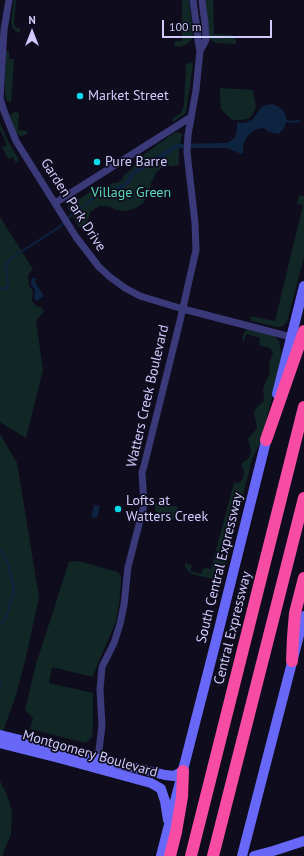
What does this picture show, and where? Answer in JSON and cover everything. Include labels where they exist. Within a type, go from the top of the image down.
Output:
[{"type":"highway","points":[[266,440],[304,331]]},
{"type":"highway","name":"Central Expressway","points":[[191,856],[304,407]]},
{"type":"highway","points":[[213,856],[304,498]]},
{"type":"highway","points":[[292,661],[295,613],[304,578]]},
{"type":"highway","points":[[170,856],[182,797],[183,771]]},
{"type":"main road","name":"South Central Expressway","points":[[161,856],[304,286]]},
{"type":"main road","points":[[242,856],[304,616]]},
{"type":"main road","name":"Montgomery Boulevard","points":[[0,735],[24,745],[95,763],[174,776],[183,771]]},
{"type":"main road","name":"Montgomery Boulevard","points":[[0,743],[24,745]]},
{"type":"main road","name":"Montgomery Boulevard","points":[[95,763],[158,786],[161,789],[165,801],[169,824]]},
{"type":"main road","points":[[254,856],[304,841]]},
{"type":"street","name":"Garden Park Drive","points":[[9,0],[4,30],[0,98],[4,111],[16,141],[87,253],[99,267],[117,283],[140,296],[183,309],[291,337]]},
{"type":"street","name":"Watters Creek Boulevard","points":[[95,763],[99,750],[102,726],[100,690],[102,667],[114,643],[120,624],[124,605],[128,567],[144,505],[142,472],[183,309],[197,246],[187,152],[200,51],[193,0]]},
{"type":"street","name":"Watters Creek Boulevard","points":[[200,51],[206,40],[202,0]]},
{"type":"street","points":[[55,203],[191,117]]},
{"type":"green space","points":[[14,0],[16,0],[14,23],[16,28],[19,28],[20,30],[18,33],[13,29],[11,22]]},
{"type":"green space","points":[[182,0],[189,0],[193,33],[192,39],[181,47],[174,46],[175,41],[182,41]]},
{"type":"green space","points":[[205,0],[213,0],[214,34],[231,34],[236,40],[236,44],[215,43],[210,39]]},
{"type":"green space","points":[[6,51],[9,51],[9,59],[14,59],[11,103],[6,100],[5,93]]},
{"type":"green space","points":[[192,62],[193,65],[186,113],[173,122],[172,119],[181,113],[184,105],[186,64]]},
{"type":"green space","points":[[220,88],[253,90],[256,107],[253,114],[248,119],[232,120],[221,109]]},
{"type":"green space","points":[[14,112],[19,113],[18,130],[27,131],[25,135],[20,136],[16,133],[10,115]]},
{"type":"green space","points":[[0,123],[19,160],[16,163],[13,157],[8,159],[2,147],[7,145],[0,130]]},
{"type":"green space","name":"Village Green","points":[[177,132],[182,134],[179,164],[176,166],[165,166],[157,171],[151,183],[149,194],[143,203],[136,208],[126,211],[116,210],[109,206],[99,206],[90,212],[87,225],[84,227],[79,227],[67,207],[95,188],[117,183],[123,179],[124,175],[132,169],[139,158]]},
{"type":"green space","points":[[299,195],[304,196],[304,257],[287,322],[282,327],[277,327],[252,321],[249,316],[275,321],[303,205],[297,204]]},
{"type":"green space","points":[[0,217],[33,269],[28,275],[29,286],[33,291],[32,301],[36,306],[41,307],[44,311],[36,321],[43,370],[26,438],[0,422]]},
{"type":"green space","points":[[246,330],[272,335],[276,338],[279,341],[282,357],[261,441],[252,459],[224,572],[220,577],[213,579],[192,574],[185,567],[185,564],[192,565],[190,571],[201,574],[205,568],[211,569],[234,483],[242,480],[244,471],[242,464],[250,456],[251,450],[248,439],[257,427],[254,413],[256,408],[264,400],[263,390],[270,373],[269,363],[273,353],[270,348],[259,345],[260,338],[246,334],[244,341],[242,340]]},
{"type":"green space","points":[[0,434],[17,463],[39,597],[16,695],[0,740]]},
{"type":"green space","points":[[156,503],[178,507],[175,520],[159,516],[155,510]]},
{"type":"green space","points":[[78,561],[118,572],[121,576],[119,604],[115,624],[93,677],[52,667],[49,683],[93,693],[92,737],[86,743],[30,729],[33,718],[25,710],[36,664],[69,562]]},
{"type":"green space","points":[[0,781],[7,795],[12,811],[11,834],[2,856],[0,856]]},
{"type":"water","points":[[272,104],[283,110],[286,116],[285,127],[279,134],[269,132],[264,128],[253,131],[246,138],[243,145],[243,153],[241,154],[227,148],[178,148],[133,176],[132,181],[124,188],[104,193],[73,214],[103,190],[111,189],[125,183],[131,173],[141,165],[176,144],[227,143],[235,138],[237,123],[245,123],[253,119],[262,106]]},
{"type":"water","points":[[32,278],[36,279],[35,282],[44,296],[36,301],[34,296],[35,291],[31,285]]},
{"type":"water","points":[[94,505],[100,506],[97,518],[91,517]]},
{"type":"waterway","points":[[284,120],[290,122],[300,121]]},
{"type":"waterway","points":[[67,219],[74,213]]},
{"type":"waterway","points":[[0,288],[5,289],[8,285],[6,265],[10,259],[61,226],[64,222]]},
{"type":"waterway","points":[[0,550],[7,560],[14,588],[6,618],[0,625]]},
{"type":"waterway","points":[[0,678],[0,688]]},
{"type":"place","name":"Market Street","points":[[80,96]]},
{"type":"place","name":"Pure Barre","points":[[97,162]]},
{"type":"place","name":"Lofts at Watters Creek","points":[[118,509]]}]
